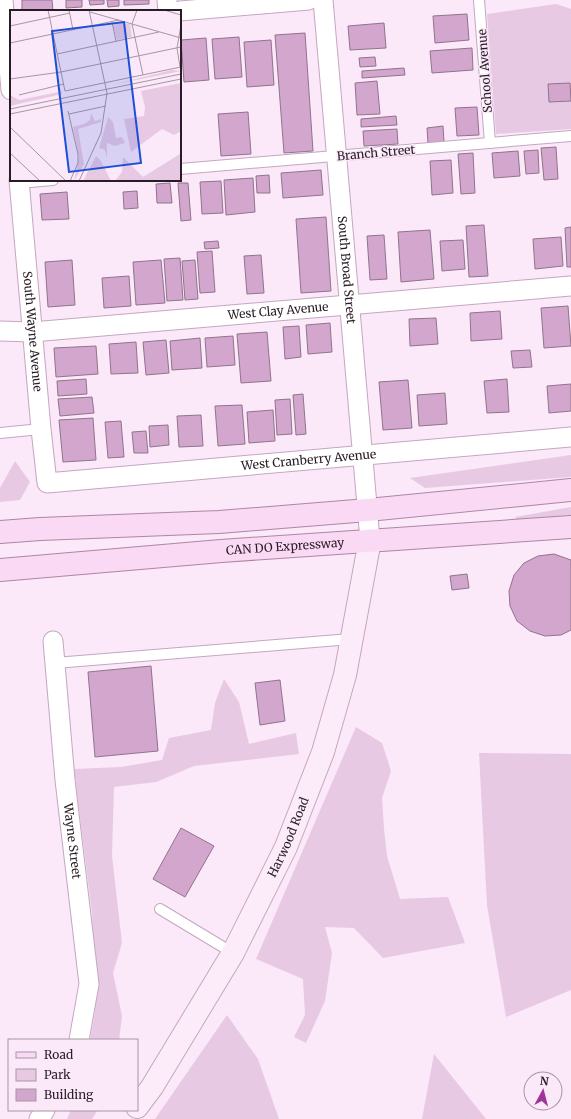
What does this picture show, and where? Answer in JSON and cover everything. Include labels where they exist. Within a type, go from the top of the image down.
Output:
[{"type":"main road","points":[[0,532],[219,522],[368,510],[571,490]]},
{"type":"main road","name":"CAN DO Expressway","points":[[0,570],[213,552],[571,526]]},
{"type":"street","points":[[3,0],[10,79]]},
{"type":"street","points":[[167,0],[168,10]]},
{"type":"street","points":[[181,11],[309,0]]},
{"type":"street","name":"South Broad Street","points":[[323,0],[370,540]]},
{"type":"street","name":"South Wayne Avenue","points":[[19,181],[47,483]]},
{"type":"street","name":"West Clay Avenue","points":[[0,331],[32,332],[571,286]]},
{"type":"street","name":"West Cranberry Avenue","points":[[47,483],[571,437]]},
{"type":"street","name":"Harwood Road","points":[[138,1106],[152,1087],[234,953],[286,847],[323,752],[345,675],[370,540]]},
{"type":"street","name":"Wayne Street","points":[[53,641],[65,780],[89,984],[79,1039]]},
{"type":"street","points":[[128,1119],[134,1111]]},
{"type":"lane","name":"School Avenue","points":[[479,0],[490,143]]},
{"type":"lane","name":"Branch Street","points":[[181,169],[571,136]]},
{"type":"lane","points":[[0,433],[41,430]]},
{"type":"lane","points":[[54,663],[351,639]]},
{"type":"lane","points":[[160,909],[234,953]]},
{"type":"green space","points":[[556,4],[571,9],[571,129],[496,134],[487,14]]},
{"type":"green space","points":[[571,455],[571,477],[425,488],[410,478]]},
{"type":"green space","points":[[15,461],[30,482],[20,500],[0,502],[0,488]]},
{"type":"green space","points":[[571,507],[571,516],[517,520],[515,517]]},
{"type":"green space","points":[[224,679],[239,702],[249,744],[296,733],[299,754],[194,766],[156,782],[114,787],[112,856],[122,943],[113,973],[122,1016],[119,1039],[90,1039],[95,1012],[92,913],[74,769],[121,767],[162,760],[169,738],[211,730],[215,703]]},
{"type":"green space","points":[[356,727],[382,743],[391,771],[382,798],[384,829],[387,856],[400,899],[448,897],[465,943],[383,958],[354,928],[325,927],[332,953],[325,1001],[306,1043],[294,1037],[305,1015],[303,979],[256,959]]},
{"type":"green space","points":[[479,753],[571,754],[571,990],[506,1017],[487,905]]},
{"type":"green space","points":[[227,1015],[258,1059],[279,1119],[155,1119]]},
{"type":"green space","points":[[434,1054],[486,1119],[422,1119]]},
{"type":"green space","points":[[71,1111],[97,1111],[92,1119],[67,1119]]},
{"type":"building","points":[[22,0],[52,0],[53,10],[22,10]]},
{"type":"building","points":[[66,0],[82,0],[82,7],[66,8]]},
{"type":"building","points":[[89,0],[104,0],[104,4],[90,5]]},
{"type":"building","points":[[107,0],[119,0],[119,6],[108,7]]},
{"type":"building","points":[[124,0],[149,0],[149,4],[124,5]]},
{"type":"building","points":[[467,14],[469,40],[435,43],[433,16]]},
{"type":"building","points":[[384,23],[386,48],[350,50],[348,26]]},
{"type":"building","points":[[305,33],[313,151],[284,153],[275,35]]},
{"type":"building","points":[[239,37],[242,77],[215,79],[212,39]]},
{"type":"building","points":[[206,38],[209,80],[184,82],[181,40]]},
{"type":"building","points":[[271,40],[274,85],[247,87],[244,42]]},
{"type":"building","points":[[472,48],[473,70],[432,73],[430,51]]},
{"type":"building","points":[[375,57],[376,66],[360,67],[359,58]]},
{"type":"building","points":[[404,68],[405,75],[362,78],[362,71]]},
{"type":"building","points":[[377,81],[380,114],[357,115],[355,83]]},
{"type":"building","points":[[570,83],[571,101],[549,102],[548,84]]},
{"type":"building","points":[[477,107],[479,135],[457,136],[455,108]]},
{"type":"building","points":[[248,112],[251,154],[221,156],[218,114]]},
{"type":"building","points":[[396,116],[397,125],[361,127],[361,119]]},
{"type":"building","points":[[443,126],[444,142],[428,143],[427,128]]},
{"type":"building","points":[[397,129],[398,144],[364,146],[363,131]]},
{"type":"building","points":[[556,147],[558,179],[544,180],[541,148]]},
{"type":"building","points":[[538,150],[539,173],[526,174],[524,151]]},
{"type":"building","points":[[518,151],[520,176],[494,178],[492,153]]},
{"type":"building","points":[[473,153],[475,193],[461,194],[458,154]]},
{"type":"building","points":[[451,160],[453,193],[432,195],[430,161]]},
{"type":"building","points":[[321,170],[323,195],[283,198],[281,173]]},
{"type":"building","points":[[269,175],[270,193],[257,193],[256,176]]},
{"type":"building","points":[[253,178],[255,212],[226,215],[224,180]]},
{"type":"building","points":[[221,181],[223,213],[202,214],[200,182]]},
{"type":"building","points":[[170,183],[172,203],[157,203],[156,184]]},
{"type":"building","points":[[178,183],[188,183],[191,220],[181,221]]},
{"type":"building","points":[[137,191],[138,208],[124,209],[123,192]]},
{"type":"building","points":[[67,192],[69,219],[42,220],[40,194]]},
{"type":"building","points":[[326,217],[331,291],[301,293],[296,219]]},
{"type":"building","points":[[484,225],[488,276],[469,277],[466,226]]},
{"type":"building","points":[[571,227],[571,267],[567,267],[565,228]]},
{"type":"building","points":[[430,230],[434,279],[401,282],[398,232]]},
{"type":"building","points":[[384,235],[387,279],[370,280],[367,236]]},
{"type":"building","points":[[561,237],[563,266],[535,269],[533,239]]},
{"type":"building","points":[[463,240],[465,269],[442,271],[440,241]]},
{"type":"building","points":[[218,241],[219,248],[205,249],[204,242]]},
{"type":"building","points":[[212,251],[215,292],[200,293],[197,252]]},
{"type":"building","points":[[261,255],[264,293],[247,294],[244,256]]},
{"type":"building","points":[[180,258],[183,300],[167,301],[164,259]]},
{"type":"building","points":[[72,260],[75,305],[48,307],[45,262]]},
{"type":"building","points":[[161,260],[165,303],[136,305],[133,262]]},
{"type":"building","points":[[195,260],[198,299],[185,300],[182,261]]},
{"type":"building","points":[[129,276],[131,306],[104,308],[102,278]]},
{"type":"building","points":[[568,306],[571,346],[544,348],[541,308]]},
{"type":"building","points":[[500,311],[502,339],[471,341],[470,313]]},
{"type":"building","points":[[436,318],[438,344],[410,346],[409,319]]},
{"type":"building","points":[[330,323],[332,352],[308,354],[306,325]]},
{"type":"building","points":[[299,326],[301,357],[285,359],[283,327]]},
{"type":"building","points":[[267,332],[271,381],[241,383],[237,334]]},
{"type":"building","points":[[233,336],[235,365],[207,367],[205,338]]},
{"type":"building","points":[[200,338],[202,368],[172,370],[170,341]]},
{"type":"building","points":[[166,340],[169,373],[146,375],[143,342]]},
{"type":"building","points":[[136,342],[138,373],[111,374],[109,344]]},
{"type":"building","points":[[96,346],[98,374],[56,377],[54,348]]},
{"type":"building","points":[[530,350],[532,367],[513,368],[511,351]]},
{"type":"building","points":[[86,379],[87,394],[58,396],[57,381]]},
{"type":"building","points":[[507,379],[509,412],[487,413],[484,381]]},
{"type":"building","points":[[408,380],[412,428],[383,430],[379,382]]},
{"type":"building","points":[[571,384],[571,411],[549,413],[547,386]]},
{"type":"building","points":[[445,393],[447,424],[419,426],[417,395]]},
{"type":"building","points":[[303,394],[306,434],[296,435],[293,395]]},
{"type":"building","points":[[92,397],[94,413],[60,416],[58,399]]},
{"type":"building","points":[[290,399],[292,434],[277,435],[275,400]]},
{"type":"building","points":[[242,405],[245,444],[218,446],[215,406]]},
{"type":"building","points":[[273,410],[275,441],[249,443],[247,412]]},
{"type":"building","points":[[201,415],[203,446],[179,447],[177,416]]},
{"type":"building","points":[[93,418],[96,460],[63,462],[59,420]]},
{"type":"building","points":[[121,421],[124,457],[108,458],[105,422]]},
{"type":"building","points":[[168,425],[169,445],[150,447],[149,426]]},
{"type":"building","points":[[146,431],[148,453],[134,453],[132,432]]},
{"type":"building","points":[[554,554],[571,560],[571,630],[561,635],[545,636],[530,631],[517,621],[510,606],[509,591],[514,575],[524,563],[538,556]]},
{"type":"building","points":[[467,574],[469,588],[452,590],[450,576]]},
{"type":"building","points":[[151,666],[158,751],[95,757],[88,672]]},
{"type":"building","points":[[280,680],[285,721],[260,725],[255,683]]},
{"type":"building","points":[[181,828],[214,846],[185,897],[153,879]]}]
